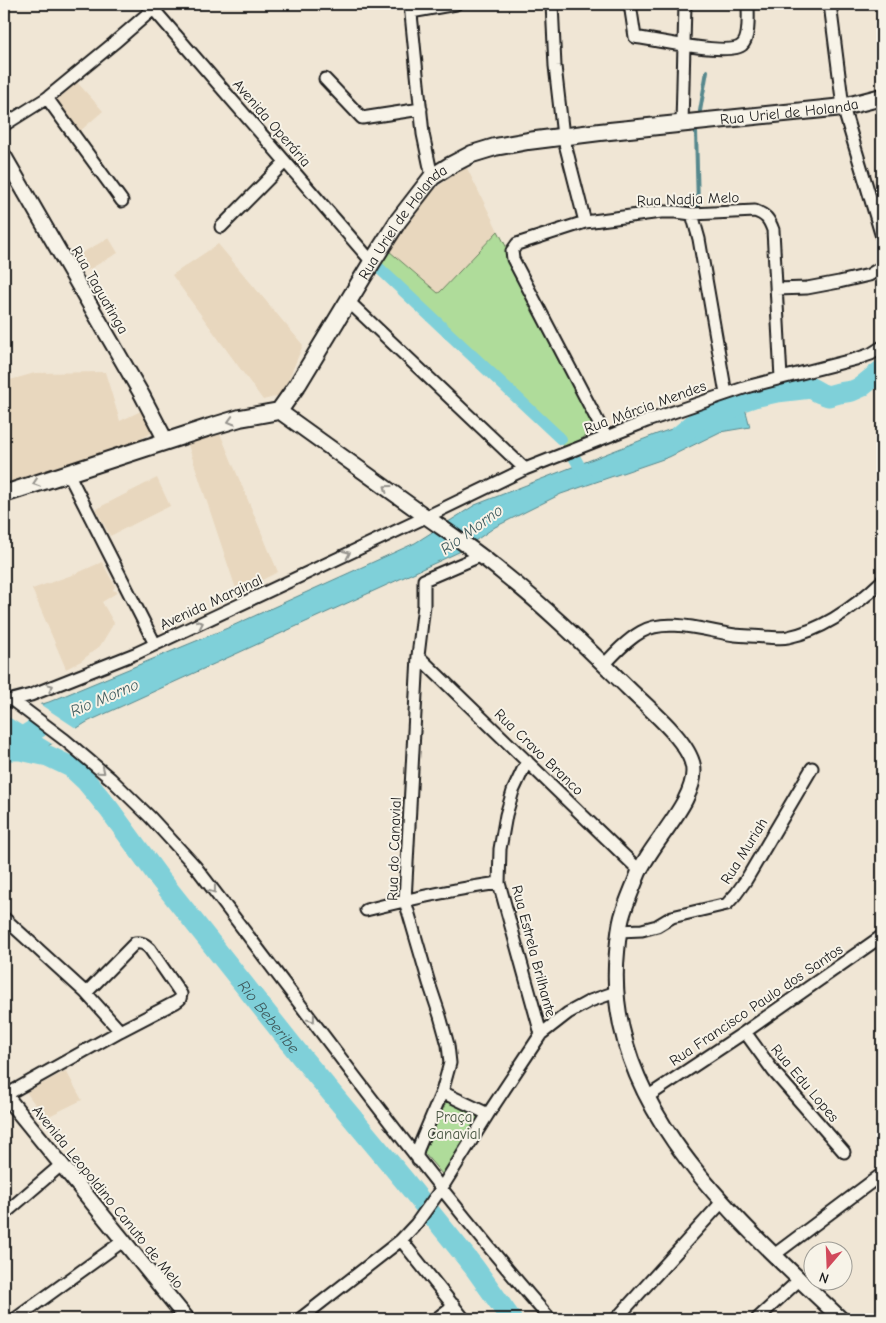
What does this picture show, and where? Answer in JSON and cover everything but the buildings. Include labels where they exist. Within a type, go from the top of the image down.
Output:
[{"type":"main road","name":"Rua Uriel de Holanda","points":[[279,412],[398,221],[432,177],[472,154],[495,147],[563,136],[844,107],[882,97]]},
{"type":"main road","points":[[4,494],[240,418],[279,412]]},
{"type":"street","points":[[432,177],[424,134],[410,8],[456,4]]},
{"type":"street","points":[[552,4],[555,66],[563,136],[585,222]]},
{"type":"street","points":[[630,4],[635,37],[684,46],[733,50],[742,46],[747,36],[748,4]]},
{"type":"street","points":[[682,124],[685,4]]},
{"type":"street","points":[[830,4],[844,107],[882,237]]},
{"type":"street","points":[[4,125],[47,98],[114,44],[154,5]]},
{"type":"street","name":"Avenida Operária","points":[[154,5],[285,162],[372,262]]},
{"type":"street","points":[[325,79],[362,118],[421,109]]},
{"type":"street","points":[[47,98],[122,201]]},
{"type":"street","name":"Rua Taguatinga","points":[[4,156],[142,395],[166,441]]},
{"type":"street","points":[[222,227],[285,162]]},
{"type":"street","name":"Rua Nadja Melo","points":[[606,436],[513,259],[512,250],[517,244],[585,222],[661,212],[692,214],[755,211],[764,214],[773,230],[776,289]]},
{"type":"street","points":[[692,214],[699,239],[726,394]]},
{"type":"street","points":[[781,378],[776,289],[807,288],[869,275],[882,267]]},
{"type":"street","points":[[348,301],[525,469]]},
{"type":"street","name":"Rua Márcia Mendes","points":[[431,521],[525,469],[647,420],[726,394],[871,354],[882,347]]},
{"type":"street","points":[[279,412],[502,572],[538,602],[671,730],[687,752],[693,767],[693,780],[689,794],[639,870],[619,931],[615,971],[620,1023],[627,1048],[647,1097],[687,1159],[722,1202],[799,1280],[841,1319]]},
{"type":"street","points":[[68,473],[156,644]]},
{"type":"street","name":"Avenida Marginal","points":[[12,703],[156,644],[431,521]]},
{"type":"street","name":"Rua do Canavial","points":[[418,1160],[418,1148],[442,1092],[450,1063],[448,1044],[428,983],[405,900],[424,580],[475,552]]},
{"type":"street","points":[[604,665],[628,641],[642,631],[657,626],[679,626],[736,635],[786,638],[803,633],[850,609],[882,581]]},
{"type":"street","name":"Rua Cravo Branco","points":[[418,656],[639,870]]},
{"type":"street","points":[[12,703],[65,740],[111,779],[150,817],[195,866],[418,1160],[550,1319]]},
{"type":"street","name":"Rua Estrela Brilhante","points":[[527,761],[513,791],[506,815],[500,849],[499,883],[541,1034]]},
{"type":"street","name":"Rua Muriah","points":[[619,931],[642,930],[657,926],[672,917],[727,904],[746,880],[812,768]]},
{"type":"street","points":[[366,910],[405,900],[499,883]]},
{"type":"street","points":[[4,918],[86,993],[120,1031]]},
{"type":"street","name":"Rua Francisco Paulo dos Santos","points":[[647,1097],[882,936]]},
{"type":"street","points":[[4,1095],[176,1002],[180,999],[181,994],[150,949],[140,942],[135,944],[86,993]]},
{"type":"street","points":[[300,1319],[401,1240],[416,1224],[441,1189],[541,1034],[568,1013],[590,1001],[616,992]]},
{"type":"street","name":"Rua Edu Lopes","points":[[744,1032],[774,1072],[844,1152]]},
{"type":"street","points":[[442,1092],[488,1114]]},
{"type":"street","name":"Avenida Leopoldino Canuto de Melo","points":[[4,1095],[187,1319]]},
{"type":"street","points":[[4,1214],[61,1165]]},
{"type":"street","points":[[774,1255],[882,1174]]},
{"type":"street","points":[[616,1319],[722,1202]]},
{"type":"street","points":[[401,1240],[464,1319]]},
{"type":"street","points":[[15,1319],[123,1241]]},
{"type":"street","points":[[757,1319],[799,1280]]},
{"type":"street","points":[[436,1319],[454,1305]]},
{"type":"shaded area","points":[[75,80],[103,111],[79,132],[51,98]]},
{"type":"shaded area","points":[[466,166],[498,231],[438,293],[389,251],[418,208],[437,187]]},
{"type":"shaded area","points":[[109,238],[118,253],[86,271],[76,256]]},
{"type":"shaded area","points":[[218,244],[303,345],[282,395],[263,400],[172,275]]},
{"type":"shaded area","points":[[105,372],[120,421],[141,411],[153,432],[130,445],[4,484],[4,386],[10,380],[35,373]]},
{"type":"shaded area","points":[[219,431],[278,572],[237,592],[187,442]]},
{"type":"shaded area","points":[[157,478],[170,506],[110,536],[96,509]]},
{"type":"shaded area","points":[[102,562],[115,586],[113,590],[118,592],[102,602],[114,623],[100,646],[81,661],[66,669],[32,589]]},
{"type":"shaded area","points":[[66,1071],[82,1100],[45,1118],[26,1092]]},
{"type":"green space","points":[[498,231],[509,252],[510,261],[595,430],[566,449],[552,433],[494,381],[378,270],[389,251],[438,293]]},
{"type":"green space","name":"Praça Canavial","points":[[446,1102],[476,1116],[478,1119],[445,1173],[442,1174],[424,1153]]},
{"type":"water","points":[[744,404],[750,427],[720,432],[669,457],[561,494],[495,527],[459,552],[87,722],[45,748],[17,741],[4,743],[4,716],[49,702],[230,627],[415,543],[475,505],[657,434]]},
{"type":"pier","points":[[38,703],[79,730],[52,744],[5,715]]},
{"type":"waterway","points":[[700,111],[707,71]]},
{"type":"waterway","points":[[696,131],[698,205]]},
{"type":"waterway","points":[[379,268],[561,439]]},
{"type":"waterway","name":"Rio Morno","points":[[678,437],[703,416],[717,411],[730,410],[739,402],[754,397],[811,388],[828,396],[852,391],[861,387],[882,370]]},
{"type":"waterway","points":[[573,455],[586,478]]},
{"type":"waterway","name":"Rio Morno","points":[[4,749],[39,727]]},
{"type":"waterway","name":"Rio Beberibe","points":[[4,750],[20,750],[48,756],[71,767],[86,781],[160,879],[299,1054],[474,1267],[511,1319]]},
{"type":"waterway","name":"Rio Beberibe","points":[[504,1319],[509,1316]]}]
